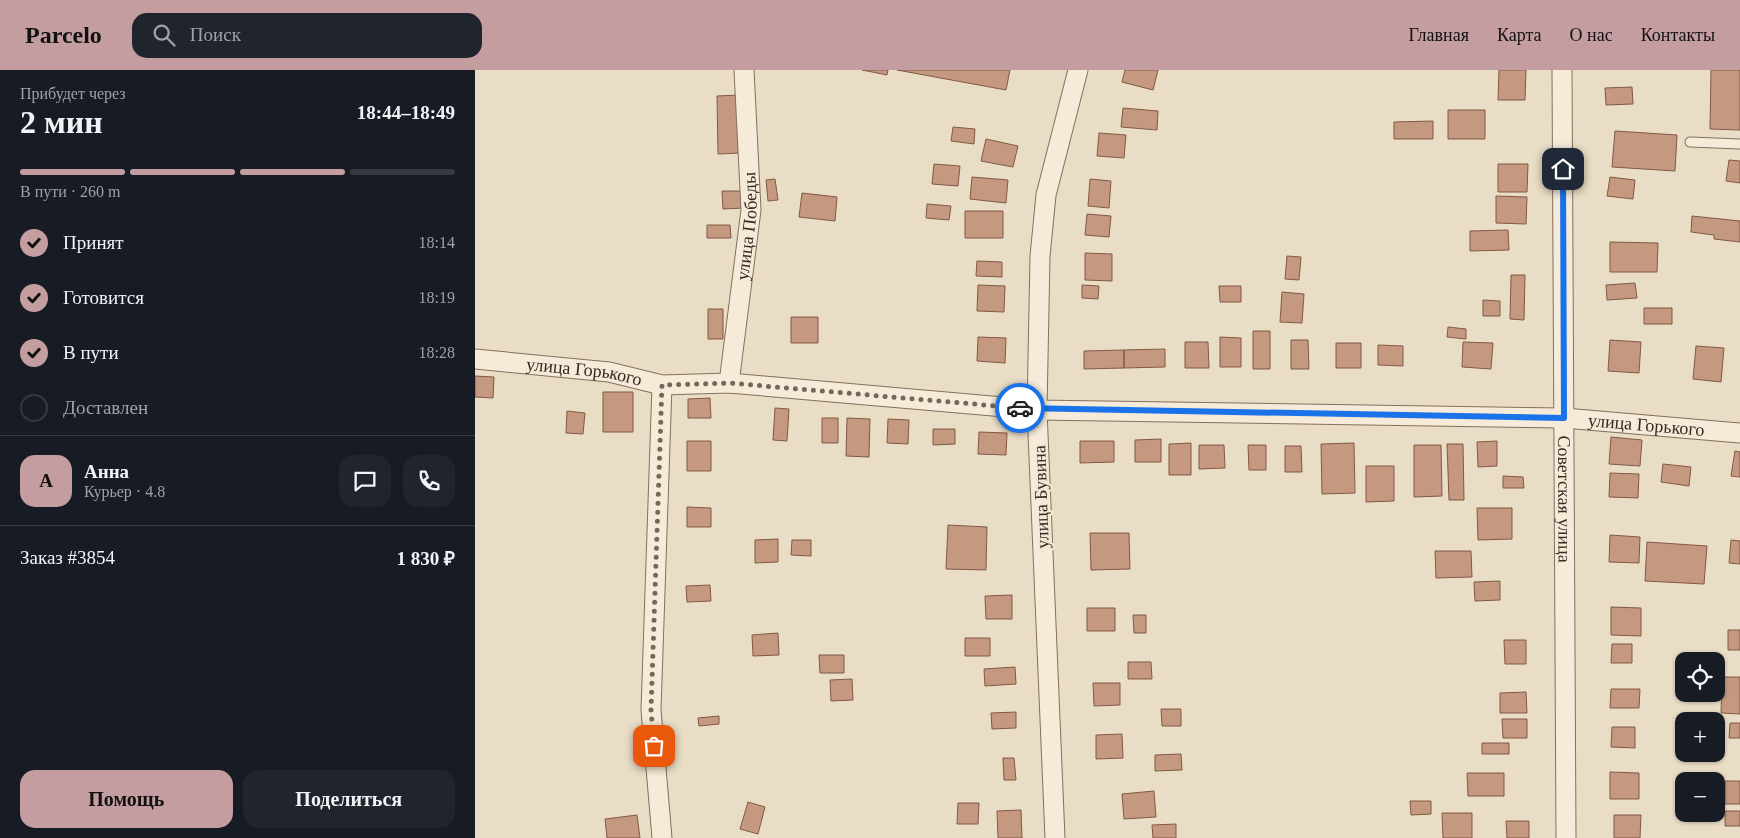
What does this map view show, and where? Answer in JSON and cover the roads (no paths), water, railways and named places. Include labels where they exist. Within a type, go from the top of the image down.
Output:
[{"type":"street","name":"улица Победы","points":[[729,383],[751,210],[744,70]]},
{"type":"street","name":"улица Бувина","points":[[1055,838],[1037,410],[1041,256],[1046,195],[1078,70]]},
{"type":"street","name":"Советская улица","points":[[1562,70],[1566,838]]},
{"type":"street","name":"улица Горького","points":[[475,359],[609,372],[662,385],[729,383],[1037,410],[1564,418],[1740,433]]},
{"type":"street","points":[[662,385],[651,710],[662,838]]},
{"type":"lane","points":[[1690,142],[1740,144]]}]
